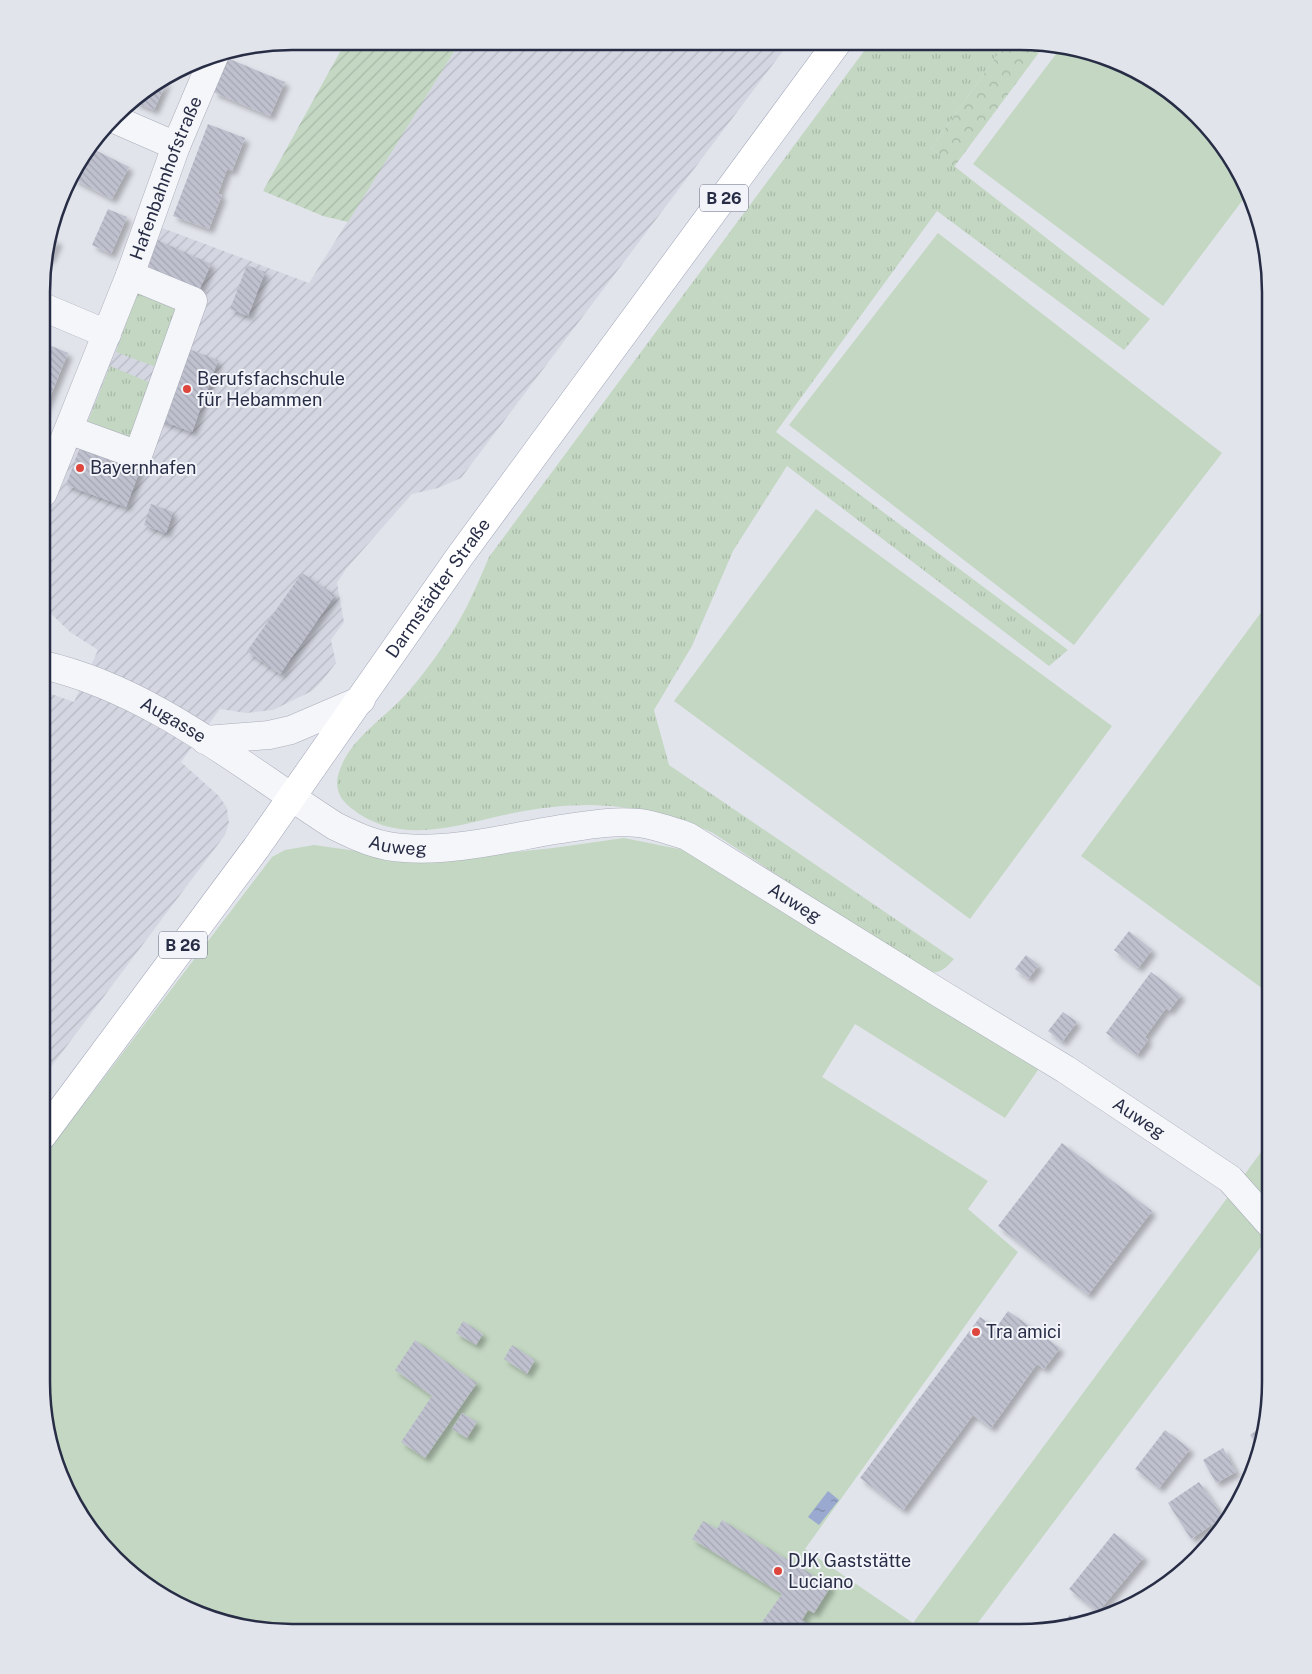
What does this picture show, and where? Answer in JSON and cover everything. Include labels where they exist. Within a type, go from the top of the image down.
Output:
[{"type":"main road","name":"Darmstädter Straße","points":[[50,1125],[292,798],[460,556],[832,50]]},
{"type":"street","name":"Hafenbahnhofstraße","points":[[50,477],[130,275],[176,146],[211,64]]},
{"type":"street","points":[[120,122],[176,146]]},
{"type":"street","name":"Hafenbahnhofstraße","points":[[70,430],[138,455],[194,301],[130,275]]},
{"type":"street","points":[[50,310],[107,334]]},
{"type":"street","name":"Augasse","points":[[50,667],[94,679],[136,700],[197,735],[292,798]]},
{"type":"street","points":[[197,735],[268,735],[290,730],[361,700]]},
{"type":"street","name":"Auweg","points":[[292,798],[357,837],[403,848],[452,847],[584,824],[619,822],[664,828],[687,836],[941,994],[1065,1068],[1230,1179],[1262,1214]]},
{"type":"shaded area","points":[[455,50],[784,50],[461,478],[438,488],[412,494],[346,569],[337,583],[344,622],[331,640],[336,663],[322,681],[312,691],[273,710],[246,713],[220,709],[181,762],[219,796],[227,808],[229,823],[225,835],[50,1068],[50,693],[74,702],[98,650],[70,632],[50,613],[50,501],[94,398],[157,226],[309,283]]},
{"type":"green space","points":[[341,50],[455,50],[348,222],[323,216],[263,191]]},
{"type":"green space","points":[[865,50],[1001,50],[931,148],[1150,319],[1124,350],[937,211],[776,432],[1068,650],[1049,666],[787,466],[733,551],[692,646],[654,710],[669,765],[954,959],[944,969],[937,972],[924,971],[713,833],[668,816],[622,807],[561,806],[514,813],[451,827],[431,830],[410,830],[390,827],[370,820],[343,801],[337,788],[337,783],[344,760],[369,729],[407,693],[442,647],[464,612],[489,557]]},
{"type":"green space","points":[[1001,50],[1040,51],[954,167],[931,148]]},
{"type":"green space","points":[[1057,53],[1082,58],[1112,68],[1141,82],[1167,100],[1191,121],[1212,145],[1230,171],[1244,199],[1163,306],[973,164]]},
{"type":"green space","points":[[938,233],[1222,453],[1074,645],[789,425]]},
{"type":"green space","points":[[137,293],[178,305],[156,367],[116,352]]},
{"type":"green space","points":[[110,366],[151,383],[131,439],[87,424]]},
{"type":"green space","points":[[816,509],[1112,726],[970,919],[674,701]]},
{"type":"green space","points":[[1262,611],[1262,988],[1081,856]]},
{"type":"green space","points":[[624,838],[684,850],[1040,1067],[1005,1118],[855,1024],[822,1077],[988,1181],[968,1209],[1018,1252],[805,1549],[913,1623],[1262,1151],[1262,1246],[977,1624],[292,1624],[261,1622],[214,1611],[171,1592],[145,1574],[121,1553],[100,1529],[82,1503],[63,1460],[52,1413],[50,1382],[50,1148],[272,857],[285,850],[314,845],[428,861],[553,848]]},
{"type":"water","points":[[828,1491],[839,1500],[819,1525],[808,1517]]},
{"type":"building","points":[[228,59],[285,82],[270,116],[213,92]]},
{"type":"building","points":[[164,87],[154,110],[140,104]]},
{"type":"building","points":[[208,124],[245,138],[232,171],[227,169],[218,194],[222,195],[209,229],[173,216]]},
{"type":"building","points":[[96,151],[129,167],[112,199],[77,181]]},
{"type":"building","points":[[108,209],[127,217],[111,254],[92,245]]},
{"type":"building","points":[[155,239],[211,264],[197,295],[141,271]]},
{"type":"building","points":[[247,265],[265,272],[248,316],[230,309]]},
{"type":"building","points":[[50,345],[68,353],[50,397]]},
{"type":"building","name":"Berufsfachschule für Hebammen","points":[[183,347],[218,360],[192,432],[157,419]]},
{"type":"building","points":[[80,447],[140,470],[126,507],[66,485]]},
{"type":"building","points":[[151,504],[173,512],[166,533],[144,525]]},
{"type":"building","points":[[302,573],[335,595],[280,674],[247,651]]},
{"type":"building","points":[[1129,931],[1152,950],[1138,968],[1114,950]]},
{"type":"building","points":[[1026,955],[1039,965],[1028,979],[1015,969]]},
{"type":"building","points":[[1151,972],[1181,995],[1169,1011],[1166,1008],[1145,1037],[1148,1040],[1137,1055],[1106,1033]]},
{"type":"building","points":[[1063,1012],[1077,1022],[1062,1042],[1048,1031]]},
{"type":"building","points":[[1062,1143],[1152,1211],[1088,1295],[998,1226]]},
{"type":"building","points":[[1008,1311],[1060,1348],[1044,1369],[1037,1364],[991,1428],[973,1415],[903,1510],[860,1478],[980,1317],[996,1328]]},
{"type":"building","points":[[463,1321],[483,1334],[476,1345],[456,1333]]},
{"type":"building","points":[[415,1340],[477,1383],[425,1458],[401,1442],[432,1396],[395,1370]]},
{"type":"building","points":[[512,1345],[535,1360],[527,1374],[504,1359]]},
{"type":"building","points":[[462,1413],[477,1422],[467,1438],[452,1429]]},
{"type":"building","points":[[1165,1430],[1190,1449],[1159,1488],[1135,1469]]},
{"type":"building","points":[[1257,1430],[1255,1441],[1250,1435]]},
{"type":"building","points":[[1223,1448],[1236,1472],[1216,1483],[1203,1460]]},
{"type":"building","points":[[1199,1482],[1222,1515],[1218,1521],[1191,1539],[1168,1503]]},
{"type":"building","points":[[722,1520],[831,1586],[814,1613],[808,1610],[802,1620],[808,1624],[761,1624],[782,1594],[692,1539],[703,1521],[717,1529]]},
{"type":"building","points":[[1114,1533],[1144,1557],[1099,1611],[1097,1611],[1069,1589]]},
{"type":"place","name":"Berufsfachschule für Hebammen","points":[[187,389]]},
{"type":"place","name":"Bayernhafen","points":[[80,468]]},
{"type":"place","name":"Tra amici","points":[[976,1332]]},
{"type":"place","name":"DJK Gaststätte Luciano","points":[[778,1571]]}]
